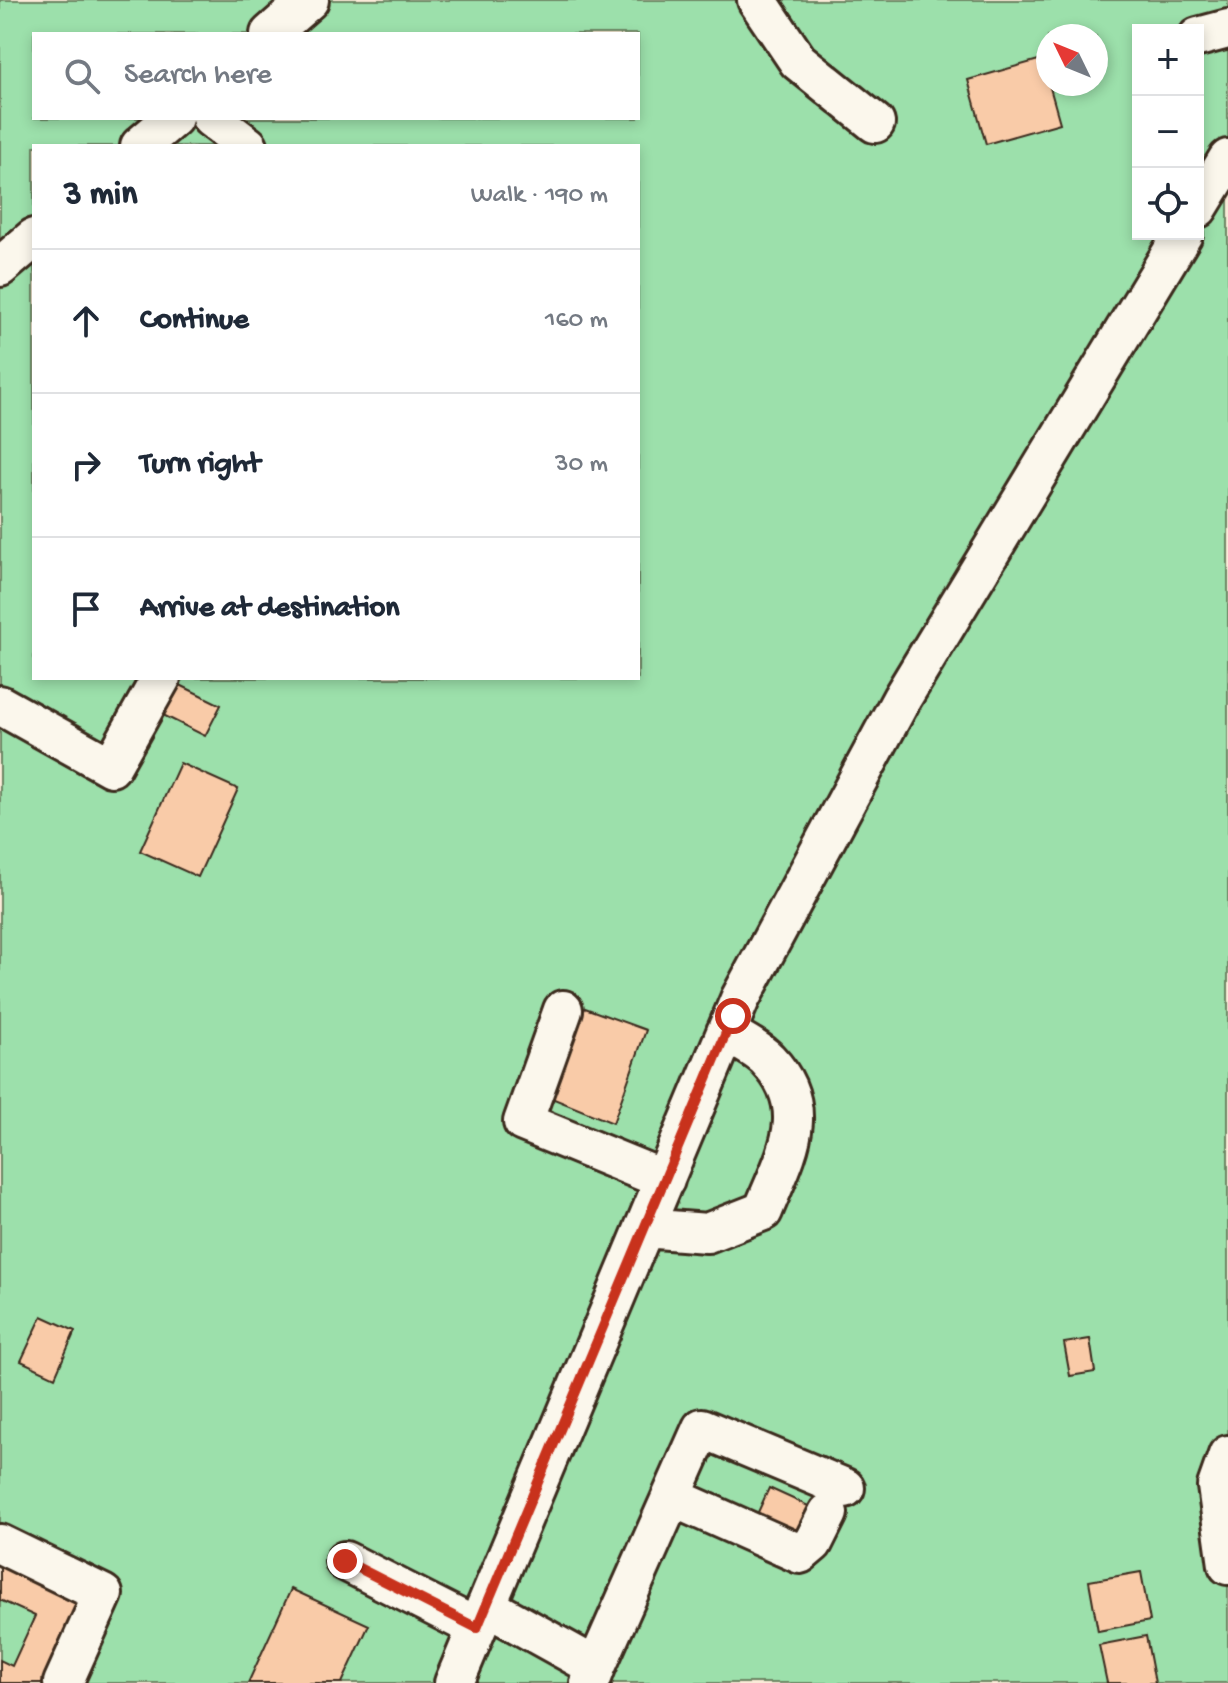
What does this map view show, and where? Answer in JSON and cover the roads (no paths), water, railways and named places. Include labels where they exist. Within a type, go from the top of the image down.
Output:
[{"type":"lane","points":[[272,32],[309,0]]},
{"type":"lane","points":[[757,0],[798,61],[875,123]]},
{"type":"lane","points":[[1204,35],[1228,29]]},
{"type":"lane","points":[[142,144],[171,120]]},
{"type":"lane","points":[[214,120],[245,144]]},
{"type":"lane","points":[[1204,198],[1228,159]]},
{"type":"lane","points":[[0,267],[32,240]]},
{"type":"lane","points":[[454,1683],[740,999],[902,698],[1179,240]]},
{"type":"lane","points":[[0,705],[111,767],[160,680]]},
{"type":"lane","points":[[563,1010],[523,1122],[665,1180]]},
{"type":"lane","points":[[644,1228],[707,1233],[763,1211],[795,1128],[789,1090],[768,1059],[726,1032]]},
{"type":"lane","points":[[345,1561],[481,1617],[593,1675],[702,1428],[837,1500],[813,1543],[800,1554],[672,1497]]},
{"type":"lane","points":[[1228,1455],[1217,1486],[1228,1565]]},
{"type":"lane","points":[[0,1544],[103,1594],[63,1683]]}]
